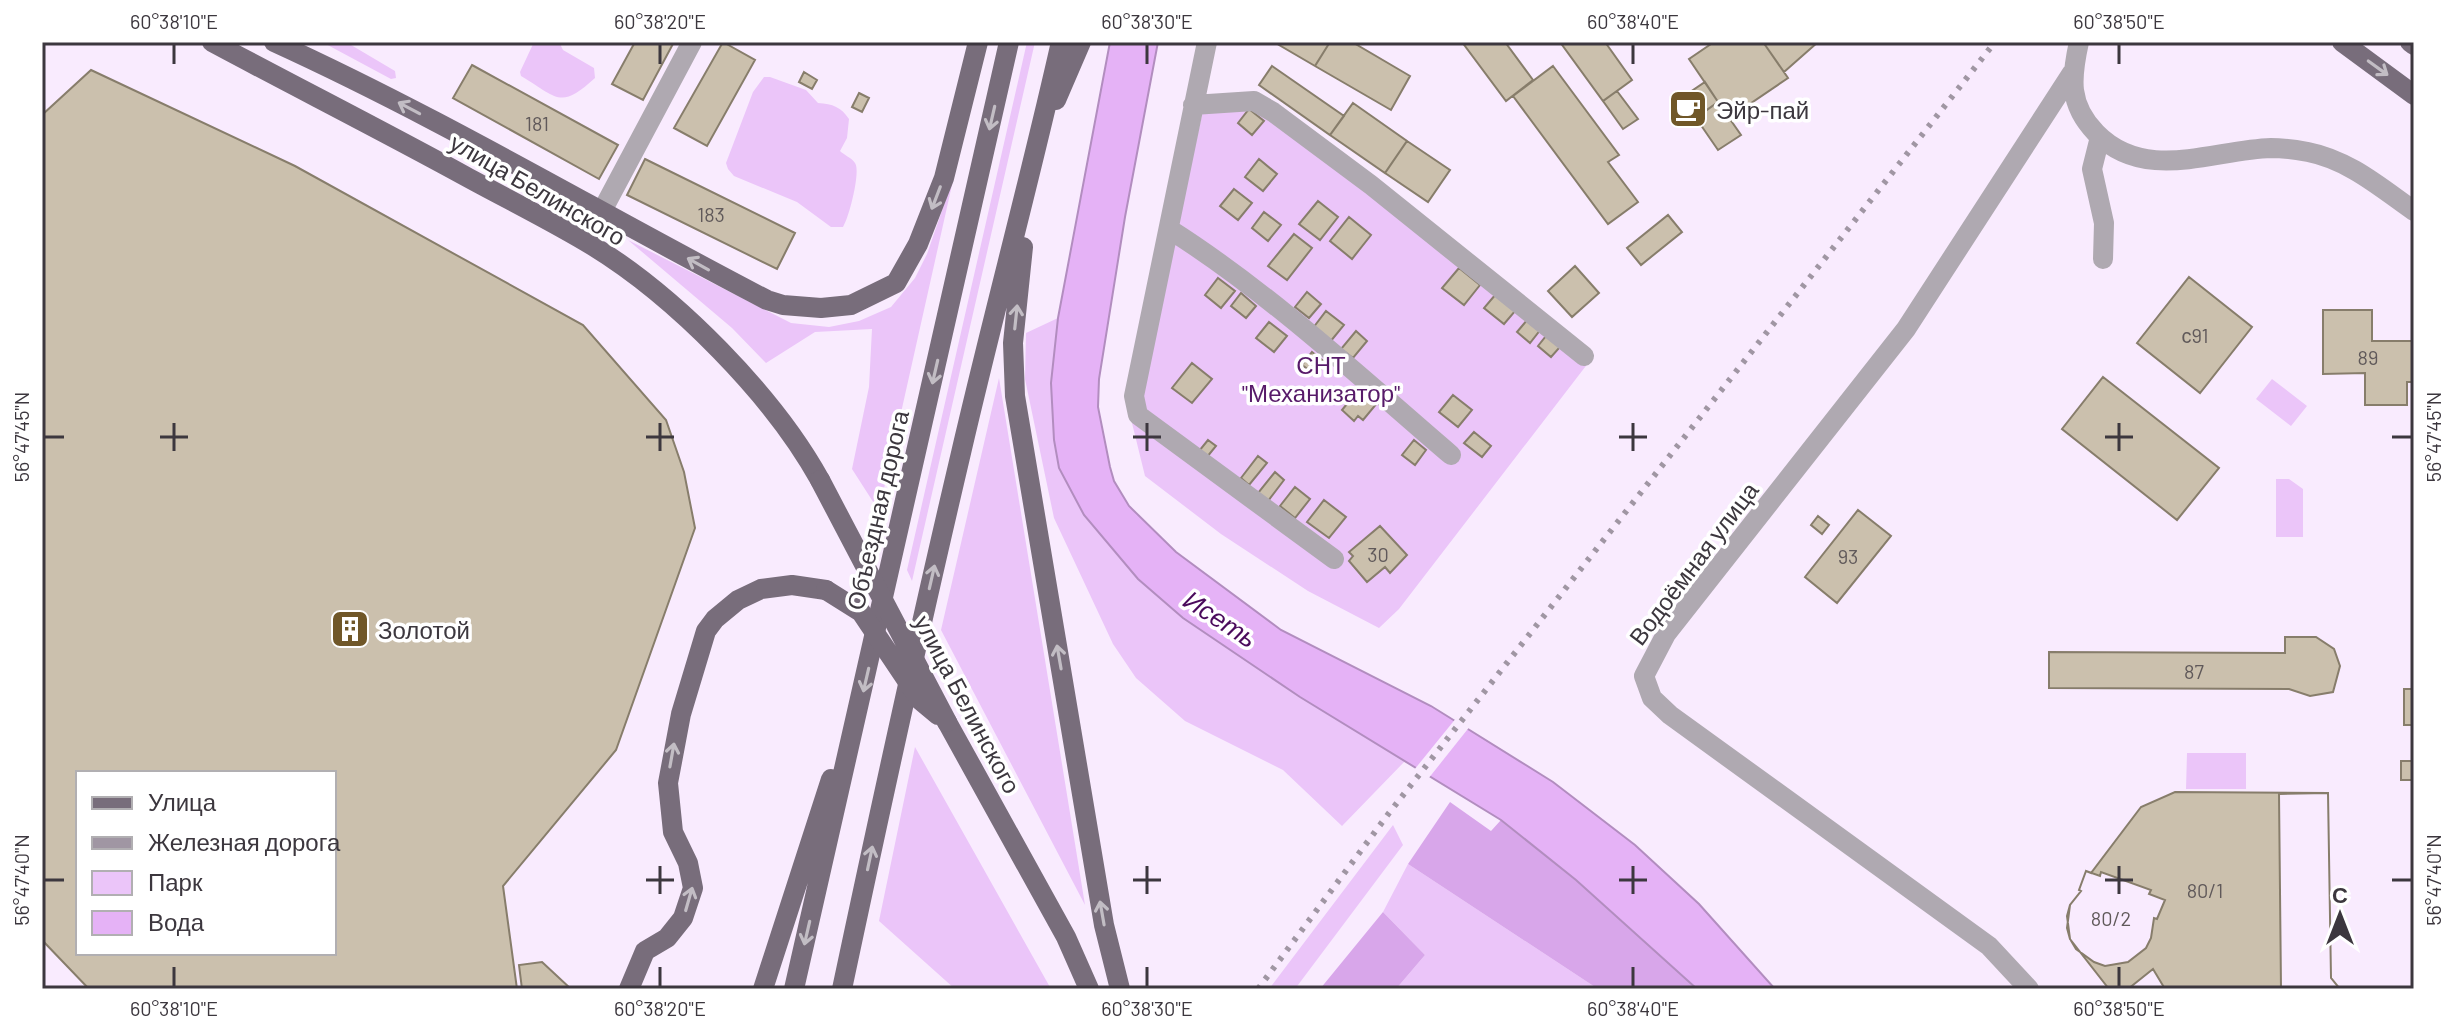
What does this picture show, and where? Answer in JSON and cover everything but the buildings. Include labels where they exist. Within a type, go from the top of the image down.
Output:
[{"type":"main road","name":"улица Белинского","points":[[212,42],[369,123],[594,247],[654,291],[710,340],[803,449],[947,722],[1068,941],[1098,989]]},
{"type":"main road","points":[[274,42],[345,74],[767,300],[783,305],[821,308],[851,305],[896,283],[918,244],[944,178],[978,42]]},
{"type":"main road","name":"Объездная дорога","points":[[794,989],[1009,42]]},
{"type":"main road","points":[[842,989],[962,449],[1061,42]]},
{"type":"main road","points":[[1040,136],[1081,42]]},
{"type":"main road","points":[[2342,42],[2414,95]]},
{"type":"main road","points":[[1027,191],[1013,343],[1015,396],[1104,925],[1120,989]]},
{"type":"main road","points":[[629,989],[645,951],[667,938],[683,918],[693,888],[688,863],[673,832],[668,783],[681,714],[706,631],[715,619],[738,600],[761,589],[792,585],[826,590],[861,612],[920,700],[947,722]]},
{"type":"main road","points":[[763,989],[772,970],[826,791],[856,720]]},
{"type":"main road","name":"улица Белинского","points":[[1068,941],[1089,989]]},
{"type":"street","points":[[602,211],[692,42]]},
{"type":"street","points":[[1207,42],[1134,396],[1138,415],[1334,559]]},
{"type":"street","points":[[2079,42],[2072,73],[2075,102],[2100,137],[2127,153],[2155,160],[2198,160],[2272,148],[2309,152],[2355,170],[2414,211]]},
{"type":"street","name":"Водоёмная улица","points":[[2029,989],[1989,946],[1670,715],[1652,698],[1644,676],[1666,634],[1906,329],[2072,73]]},
{"type":"street","points":[[1193,105],[1254,101],[1273,112],[1371,185],[1584,356]]},
{"type":"street","points":[[2100,137],[2092,169],[2104,223],[2103,259]]},
{"type":"street","points":[[1169,229],[1200,249],[1313,336],[1451,455]]},
{"type":"green space","points":[[322,42],[346,42],[395,71],[396,78],[391,79]]},
{"type":"green space","points":[[534,42],[562,42],[563,50],[594,68],[595,78],[574,94],[566,97],[551,95],[521,76]]},
{"type":"green space","points":[[1027,42],[1035,42],[912,581],[907,570]]},
{"type":"green space","points":[[764,77],[806,90],[818,103],[836,107],[849,119],[847,138],[840,151],[855,163],[856,175],[851,205],[843,227],[831,227],[797,202],[734,176],[728,169],[726,163],[753,92]]},
{"type":"green space","name":"СНТ \"Механизатор\"","points":[[1261,96],[1592,358],[1399,609],[1379,628],[1308,591],[1221,534],[1145,476],[1132,423],[1205,102]]},
{"type":"green space","points":[[954,176],[879,511],[852,469],[869,387],[872,329],[815,332],[766,363],[732,328],[628,240],[791,323],[829,327],[859,321],[891,307],[915,278],[927,254]]},
{"type":"green space","points":[[1058,318],[1051,383],[1054,439],[1059,468],[1084,515],[1138,579],[1183,618],[1300,697],[1406,760],[1342,826],[1283,770],[1185,721],[1136,678],[1113,644],[1054,518],[1025,379],[1026,333]]},
{"type":"green space","points":[[999,378],[1085,905],[941,630]]},
{"type":"green space","points":[[2272,379],[2307,406],[2291,426],[2256,399]]},
{"type":"green space","points":[[2276,479],[2289,479],[2303,489],[2303,537],[2276,537]]},
{"type":"green space","points":[[915,747],[1051,989],[955,989],[879,921]]},
{"type":"green space","points":[[2187,753],[2246,753],[2246,789],[2186,789]]},
{"type":"green space","points":[[1393,825],[1403,845],[1295,989],[1269,989]]},
{"type":"green space","points":[[1408,864],[1598,989],[1396,989],[1425,955],[1383,912]]},
{"type":"shaded area","points":[[1450,802],[1491,831],[1501,820],[1576,880],[1697,989],[1598,989],[1408,864]]},
{"type":"shaded area","points":[[1383,912],[1425,955],[1396,989],[1320,989]]},
{"type":"water","name":"Исеть","points":[[1110,42],[1158,42],[1099,379],[1098,407],[1110,467],[1114,481],[1129,506],[1176,552],[1281,630],[1431,706],[1553,782],[1635,845],[1699,904],[1775,989],[1697,989],[1576,880],[1501,820],[1300,697],[1183,618],[1138,579],[1084,515],[1059,468],[1051,383],[1058,318]]},
{"type":"pier","points":[[1457,717],[1471,725],[1428,779],[1414,770]]},
{"type":"railway","points":[[1258,989],[1389,813],[1995,42]]},
{"type":"place","name":"Эйр-пай","points":[[1688,109]]},
{"type":"place","name":"Золотой","points":[[350,629]]}]
